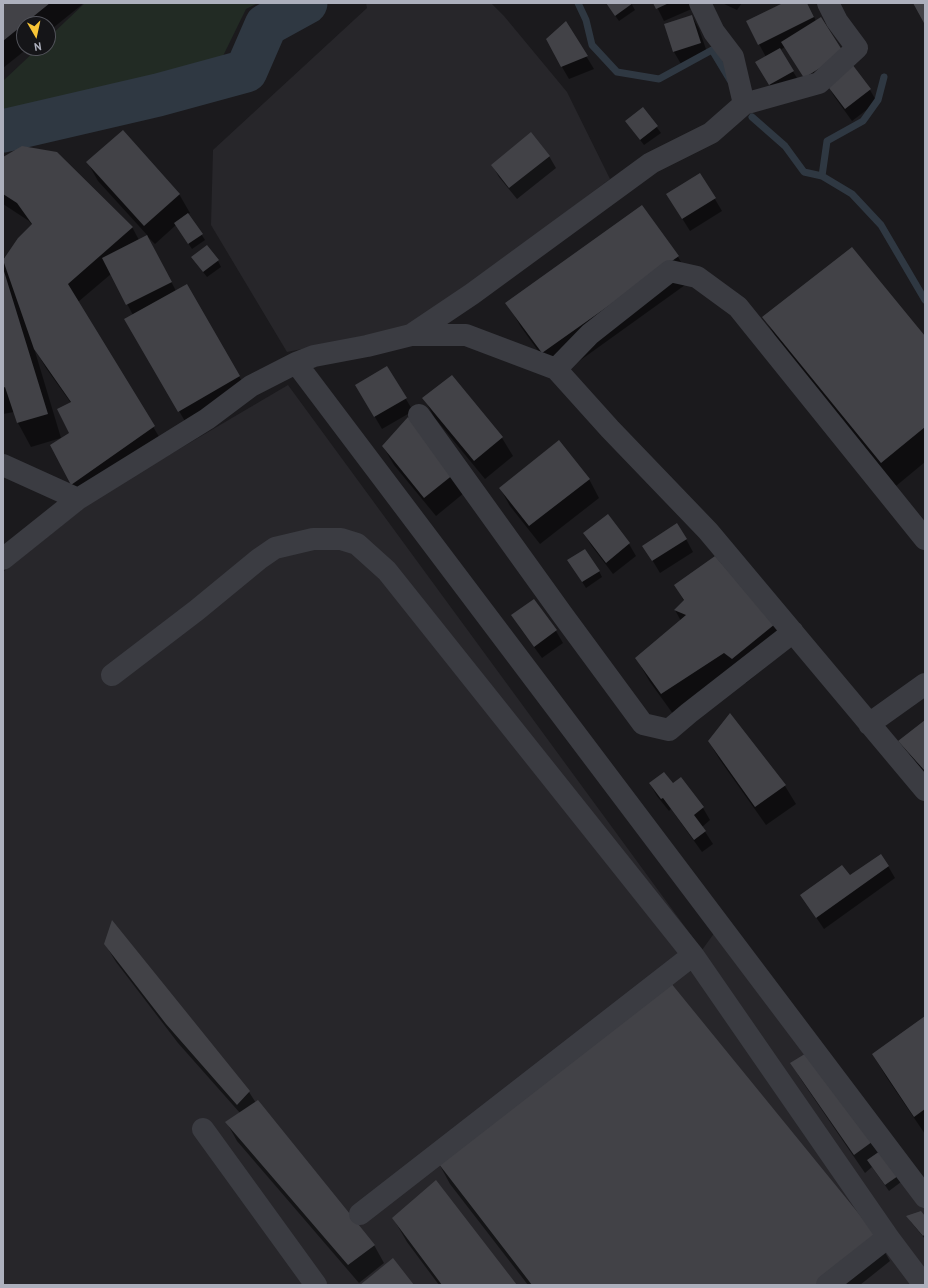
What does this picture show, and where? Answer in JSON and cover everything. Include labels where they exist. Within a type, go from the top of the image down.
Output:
[{"type":"street","points":[[700,3],[714,32],[733,57],[744,104]]},
{"type":"street","points":[[411,335],[484,285],[651,163],[711,133],[744,104],[819,82],[857,48],[837,21],[828,3]]},
{"type":"street","points":[[556,368],[590,334],[670,271],[698,277],[738,307],[925,539]]},
{"type":"street","points":[[3,559],[78,499],[207,419],[251,386],[296,363],[314,356],[367,346],[411,335],[466,335],[556,368],[610,429],[708,531],[925,790]]},
{"type":"street","points":[[296,363],[925,1198]]},
{"type":"street","points":[[419,416],[643,724],[669,730],[793,632]]},
{"type":"street","points":[[3,465],[78,499]]},
{"type":"street","points":[[112,675],[198,610],[259,559],[275,548],[313,539],[341,539],[357,544],[392,577],[693,955],[888,1237],[924,1285]]},
{"type":"street","points":[[869,724],[925,684]]},
{"type":"street","points":[[360,1214],[693,955]]},
{"type":"street","points":[[203,1129],[316,1285]]},
{"type":"street","points":[[827,1285],[888,1237]]},
{"type":"shaded area","points":[[85,3],[258,3],[246,9],[223,56],[3,126],[3,81],[30,56],[56,56],[56,30]]},
{"type":"shaded area","points":[[366,3],[491,3],[504,16],[567,92],[610,179],[474,284],[401,329],[287,352],[211,225],[213,150],[367,8]]},
{"type":"shaded area","points":[[288,385],[702,950],[723,921],[925,1199],[925,1285],[3,1285],[3,572],[96,498]]},
{"type":"building","points":[[3,3],[50,3],[34,16],[16,16],[16,30],[3,41]]},
{"type":"building","points":[[606,3],[633,3],[615,16]]},
{"type":"building","points":[[653,3],[669,3],[656,9]]},
{"type":"building","points":[[783,3],[807,3],[814,17],[758,45],[746,21]]},
{"type":"building","points":[[913,3],[925,3],[924,23]]},
{"type":"building","points":[[692,15],[701,43],[673,52],[664,24]]},
{"type":"building","points":[[821,17],[844,53],[804,78],[781,42]]},
{"type":"building","points":[[566,21],[588,56],[561,67],[546,39]]},
{"type":"building","points":[[780,48],[794,71],[769,85],[755,62]]},
{"type":"building","points":[[852,64],[871,89],[845,109],[826,84]]},
{"type":"building","points":[[643,107],[658,126],[640,140],[625,121]]},
{"type":"building","points":[[123,130],[180,194],[144,226],[86,162]]},
{"type":"building","points":[[531,132],[550,156],[509,188],[491,165]]},
{"type":"building","points":[[22,146],[57,152],[133,227],[68,284],[155,426],[71,485],[50,445],[69,433],[57,409],[71,402],[34,349],[3,260],[18,238],[32,224],[17,203],[3,194],[3,157]]},
{"type":"building","points":[[700,173],[716,198],[682,219],[666,194]]},
{"type":"building","points":[[642,205],[679,256],[542,353],[505,303]]},
{"type":"building","points":[[188,213],[203,234],[188,244],[174,223]]},
{"type":"building","points":[[147,235],[172,282],[126,305],[102,258]]},
{"type":"building","points":[[207,245],[219,260],[203,272],[191,257]]},
{"type":"building","points":[[852,247],[925,336],[925,427],[881,463],[762,317]]},
{"type":"building","points":[[3,268],[48,414],[17,423],[5,387],[3,388]]},
{"type":"building","points":[[187,284],[240,376],[178,412],[124,319]]},
{"type":"building","points":[[387,366],[407,398],[374,417],[355,385]]},
{"type":"building","points":[[452,375],[503,437],[474,461],[422,398]]},
{"type":"building","points":[[408,417],[454,474],[424,498],[382,446]]},
{"type":"building","points":[[559,440],[590,479],[529,526],[499,488]]},
{"type":"building","points":[[608,514],[630,543],[606,563],[583,533]]},
{"type":"building","points":[[677,523],[687,539],[652,561],[642,546]]},
{"type":"building","points":[[585,549],[600,571],[582,582],[567,560]]},
{"type":"building","points":[[715,556],[775,624],[732,659],[724,653],[661,694],[635,658],[686,615],[674,610],[684,600],[674,585]]},
{"type":"building","points":[[534,599],[557,630],[534,647],[511,615]]},
{"type":"building","points":[[730,713],[786,785],[755,807],[708,741]]},
{"type":"building","points":[[925,720],[925,771],[898,741]]},
{"type":"building","points":[[664,772],[673,783],[681,777],[704,807],[694,815],[706,831],[694,840],[663,798],[661,799],[649,783]]},
{"type":"building","points":[[881,854],[889,866],[816,918],[800,895],[842,865],[850,875]]},
{"type":"building","points":[[112,920],[250,1091],[237,1105],[166,1024],[104,944]]},
{"type":"building","points":[[666,977],[877,1236],[816,1285],[532,1285],[435,1159]]},
{"type":"building","points":[[925,1016],[925,1109],[914,1117],[872,1054]]},
{"type":"building","points":[[808,1052],[876,1139],[854,1155],[790,1063]]},
{"type":"building","points":[[258,1100],[375,1245],[348,1265],[225,1122]]},
{"type":"building","points":[[880,1151],[898,1176],[885,1185],[867,1160]]},
{"type":"building","points":[[436,1180],[517,1285],[442,1285],[392,1218]]},
{"type":"building","points":[[921,1211],[925,1216],[925,1234],[923,1236],[906,1216]]},
{"type":"building","points":[[393,1258],[414,1285],[360,1285]]},
{"type":"waterway","points":[[3,131],[158,95],[246,71],[266,25],[306,3]]},
{"type":"waterway","points":[[578,3],[586,20],[592,45],[617,72],[659,79],[712,50],[730,80]]},
{"type":"waterway","points":[[752,117],[785,146],[804,172],[822,176],[827,141],[863,121],[878,100],[884,77]]},
{"type":"waterway","points":[[822,176],[852,194],[881,225],[925,300]]}]
